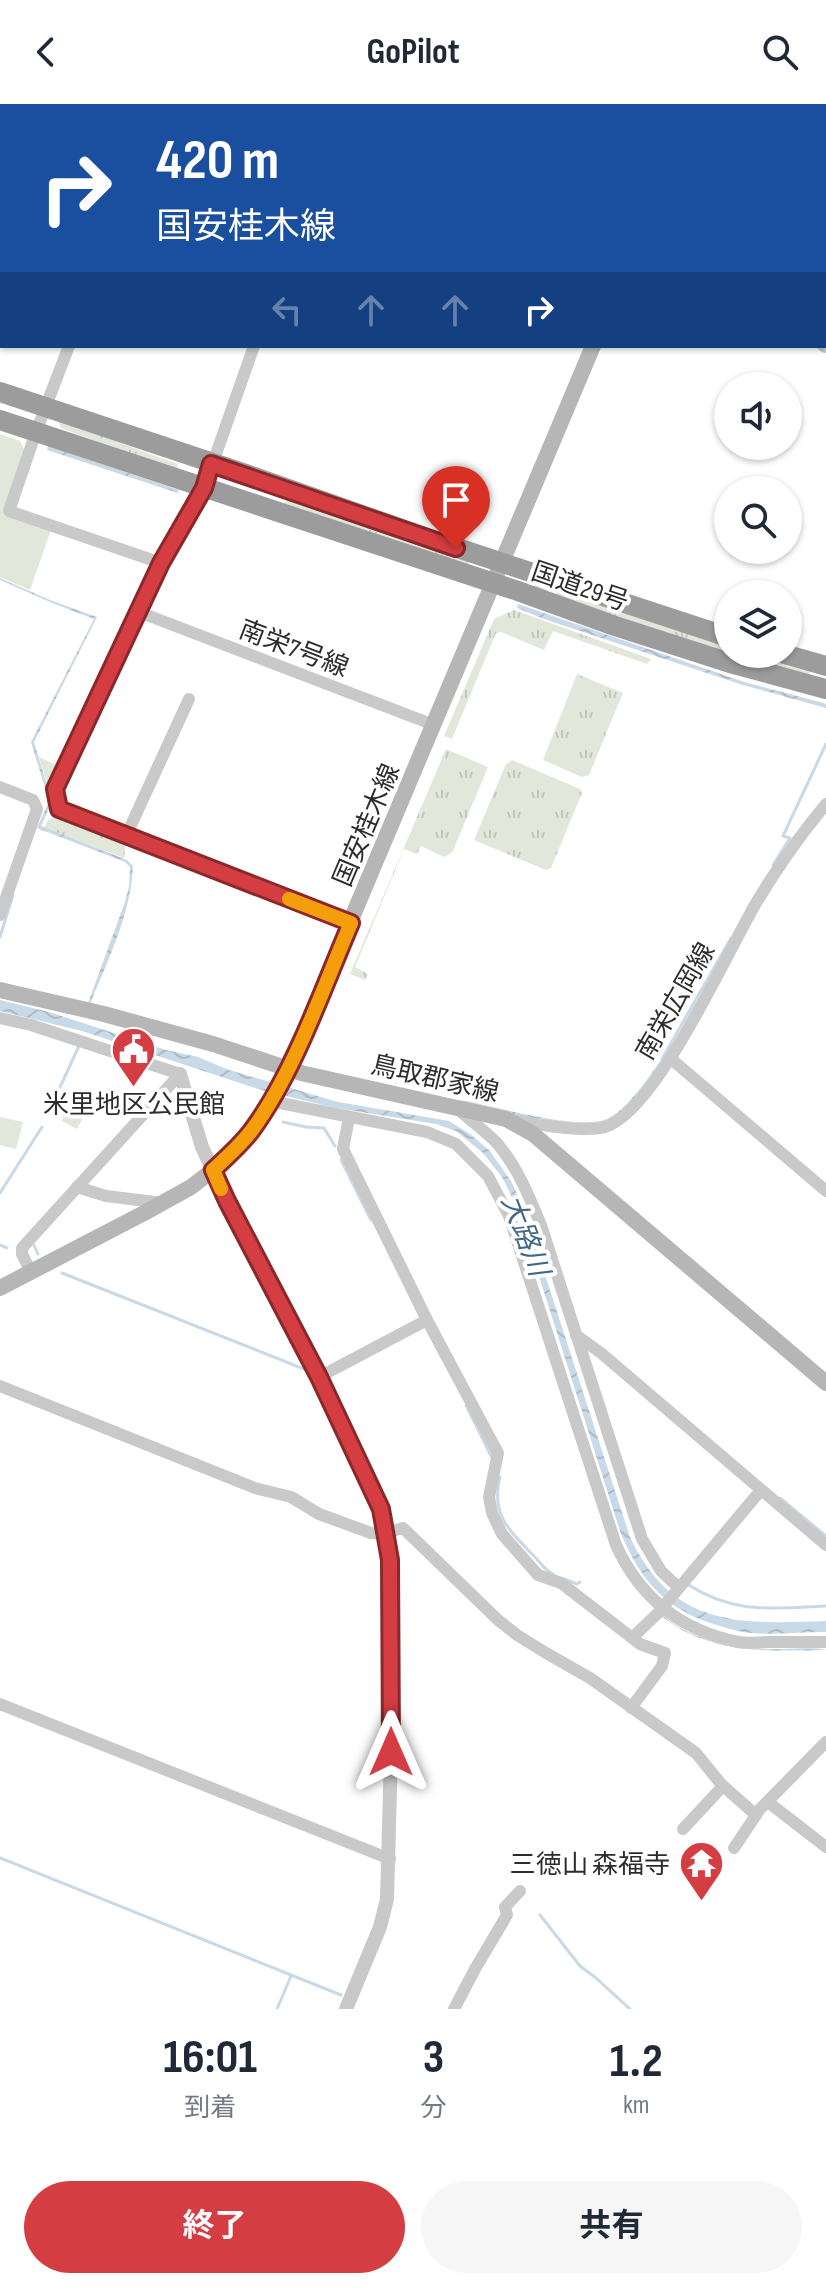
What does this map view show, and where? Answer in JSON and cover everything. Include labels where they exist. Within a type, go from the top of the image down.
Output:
[{"type":"highway","name":"国道29号","points":[[0,392],[714,632]]},
{"type":"highway","name":"国道29号","points":[[0,420],[659,640],[826,689]]},
{"type":"highway","points":[[802,659],[826,666]]},
{"type":"main road","name":"国安桂木線","points":[[0,1288],[191,1187],[250,1133],[272,1099],[351,923],[592,348]]},
{"type":"main road","name":"鳥取郡家線","points":[[0,990],[213,1044],[284,1074],[506,1119],[533,1134],[826,1383]]},
{"type":"street","points":[[68,348],[9,511],[161,563]]},
{"type":"street","points":[[253,348],[204,488],[161,563],[55,789],[59,809],[351,923]]},
{"type":"street","name":"南栄7号線","points":[[139,612],[434,725]]},
{"type":"street","points":[[126,836],[189,699]]},
{"type":"street","points":[[0,787],[33,800],[37,809],[0,915]]},
{"type":"street","name":"南栄広岡線","points":[[506,1119],[595,1130],[611,1125],[643,1095],[670,1058],[786,854],[826,804]]},
{"type":"street","points":[[0,1018],[31,1025],[180,1074]]},
{"type":"street","points":[[670,1058],[826,1191]]},
{"type":"street","points":[[180,1074],[199,1137],[227,1201],[319,1377],[381,1509],[390,1560],[390,1859],[387,1899],[380,1927],[346,2009]]},
{"type":"street","points":[[31,1272],[22,1248],[180,1074]]},
{"type":"street","points":[[272,1099],[349,1118],[427,1132],[456,1144],[470,1157],[494,1185],[509,1216],[616,1545],[636,1582],[662,1608],[682,1622],[739,1642],[826,1642]]},
{"type":"street","points":[[458,1109],[498,1145],[522,1181],[541,1225],[642,1539],[661,1571],[678,1587]]},
{"type":"street","points":[[349,1118],[343,1149],[427,1320],[498,1453],[489,1497],[492,1513],[502,1534],[538,1575],[561,1583],[640,1644],[665,1653],[662,1666],[631,1708]]},
{"type":"street","points":[[470,1157],[491,1138]]},
{"type":"street","points":[[77,1187],[106,1196],[163,1203]]},
{"type":"street","points":[[319,1377],[427,1320]]},
{"type":"street","points":[[576,1335],[826,1545]]},
{"type":"street","points":[[0,1386],[255,1488],[291,1497],[319,1514],[346,1525],[371,1533],[403,1528],[508,1627],[590,1678],[696,1753],[723,1786],[756,1815]]},
{"type":"street","points":[[633,1637],[662,1608],[761,1490]]},
{"type":"street","points":[[0,1704],[390,1859]]},
{"type":"street","points":[[734,1848],[756,1815],[826,1742]]},
{"type":"street","points":[[683,1829],[723,1786]]},
{"type":"street","points":[[768,1802],[826,1847]]},
{"type":"street","points":[[454,2009],[507,1915],[505,1907],[520,1891]]},
{"type":"green space","points":[[62,421],[178,464],[176,471],[128,456],[61,428],[59,423]]},
{"type":"green space","points":[[0,434],[20,441],[25,451],[4,514],[51,530],[30,590],[0,577]]},
{"type":"green space","points":[[292,497],[469,562],[467,570],[284,503]]},
{"type":"green space","points":[[529,578],[714,641],[714,651],[698,647],[527,584]]},
{"type":"green space","points":[[514,610],[651,659],[647,664],[553,631],[544,650],[501,632],[496,633],[452,739],[444,736],[494,619]]},
{"type":"green space","points":[[778,668],[796,668],[810,672],[809,676]]},
{"type":"green space","points":[[577,674],[623,693],[589,775],[582,777],[543,760]]},
{"type":"green space","points":[[446,749],[488,767],[452,853],[444,857],[421,846],[417,854],[404,849],[355,967],[368,974],[365,980],[350,974]]},
{"type":"green space","points":[[39,757],[58,766],[48,787]]},
{"type":"green space","points":[[512,760],[580,789],[582,793],[551,868],[546,870],[474,840],[506,764]]},
{"type":"green space","points":[[55,817],[126,844],[124,858],[44,828],[48,820]]},
{"type":"green space","points":[[69,1102],[87,1110],[77,1129],[62,1121]]},
{"type":"green space","points":[[0,1117],[23,1122],[16,1149],[0,1145]]},
{"type":"water","points":[[48,446],[179,490],[178,493],[47,450]]},
{"type":"water","points":[[0,578],[97,617],[34,742],[52,802],[41,826],[127,860],[133,866],[123,919],[90,1004],[125,902],[130,867],[125,862],[37,828],[49,801],[31,742],[94,619],[50,602]]},
{"type":"water","points":[[518,604],[744,682],[826,704],[826,708],[743,685],[544,619],[517,608]]},
{"type":"water","name":"大路川","points":[[0,1000],[49,1012],[338,1102],[449,1121],[470,1134],[489,1150],[511,1181],[523,1207],[630,1537],[647,1567],[667,1589],[688,1604],[712,1614],[765,1622],[826,1621],[826,1632],[760,1634],[724,1627],[701,1620],[670,1603],[646,1579],[620,1531],[517,1207],[502,1177],[483,1153],[456,1131],[436,1124],[336,1108],[261,1090],[82,1031],[0,1011]]},
{"type":"water","points":[[661,1060],[628,1106],[614,1117],[600,1122],[582,1124],[560,1122],[457,1102],[466,1101],[559,1120],[594,1122],[607,1119],[622,1109]]},
{"type":"water","points":[[662,1615],[689,1632],[719,1643],[751,1648],[826,1650],[761,1650],[719,1644],[680,1629]]},
{"type":"waterway","points":[[773,865],[790,838],[783,836],[826,744]]},
{"type":"waterway","points":[[0,937],[13,895]]},
{"type":"waterway","points":[[662,1059],[731,938]]},
{"type":"waterway","points":[[49,1111],[79,1046]]},
{"type":"waterway","points":[[283,1122],[324,1128],[335,1146]]},
{"type":"waterway","points":[[0,1193],[42,1127]]},
{"type":"waterway","points":[[341,1160],[371,1220]]},
{"type":"waterway","points":[[0,1245],[7,1248]]},
{"type":"waterway","points":[[34,1245],[38,1254]]},
{"type":"waterway","points":[[62,1273],[304,1369]]},
{"type":"waterway","points":[[466,1405],[491,1456]]},
{"type":"waterway","points":[[500,1477],[498,1501],[503,1519],[554,1575]]},
{"type":"waterway","points":[[780,1498],[826,1536]]},
{"type":"waterway","points":[[564,1579],[577,1584],[580,1582]]},
{"type":"waterway","points":[[687,1584],[721,1601],[738,1605],[771,1608],[826,1606]]},
{"type":"waterway","points":[[0,1858],[341,1995]]},
{"type":"waterway","points":[[540,1915],[580,1966],[630,2009]]},
{"type":"waterway","points":[[277,2009],[291,1976]]},
{"type":"slow traffic","points":[[221,1189],[213,1170],[250,1133],[266,1110],[297,1049],[351,923],[289,899]]},
{"type":"place","name":"米里地区公民館","points":[[134,1088]]},
{"type":"place","name":"三徳山 森福寺","points":[[701,1903]]},
{"type":"route","points":[[391,1752],[390,1560],[381,1509],[319,1377],[213,1170],[250,1133],[266,1110],[297,1049],[351,923],[59,809],[55,789],[161,563],[204,488],[211,464],[456,548]]}]
